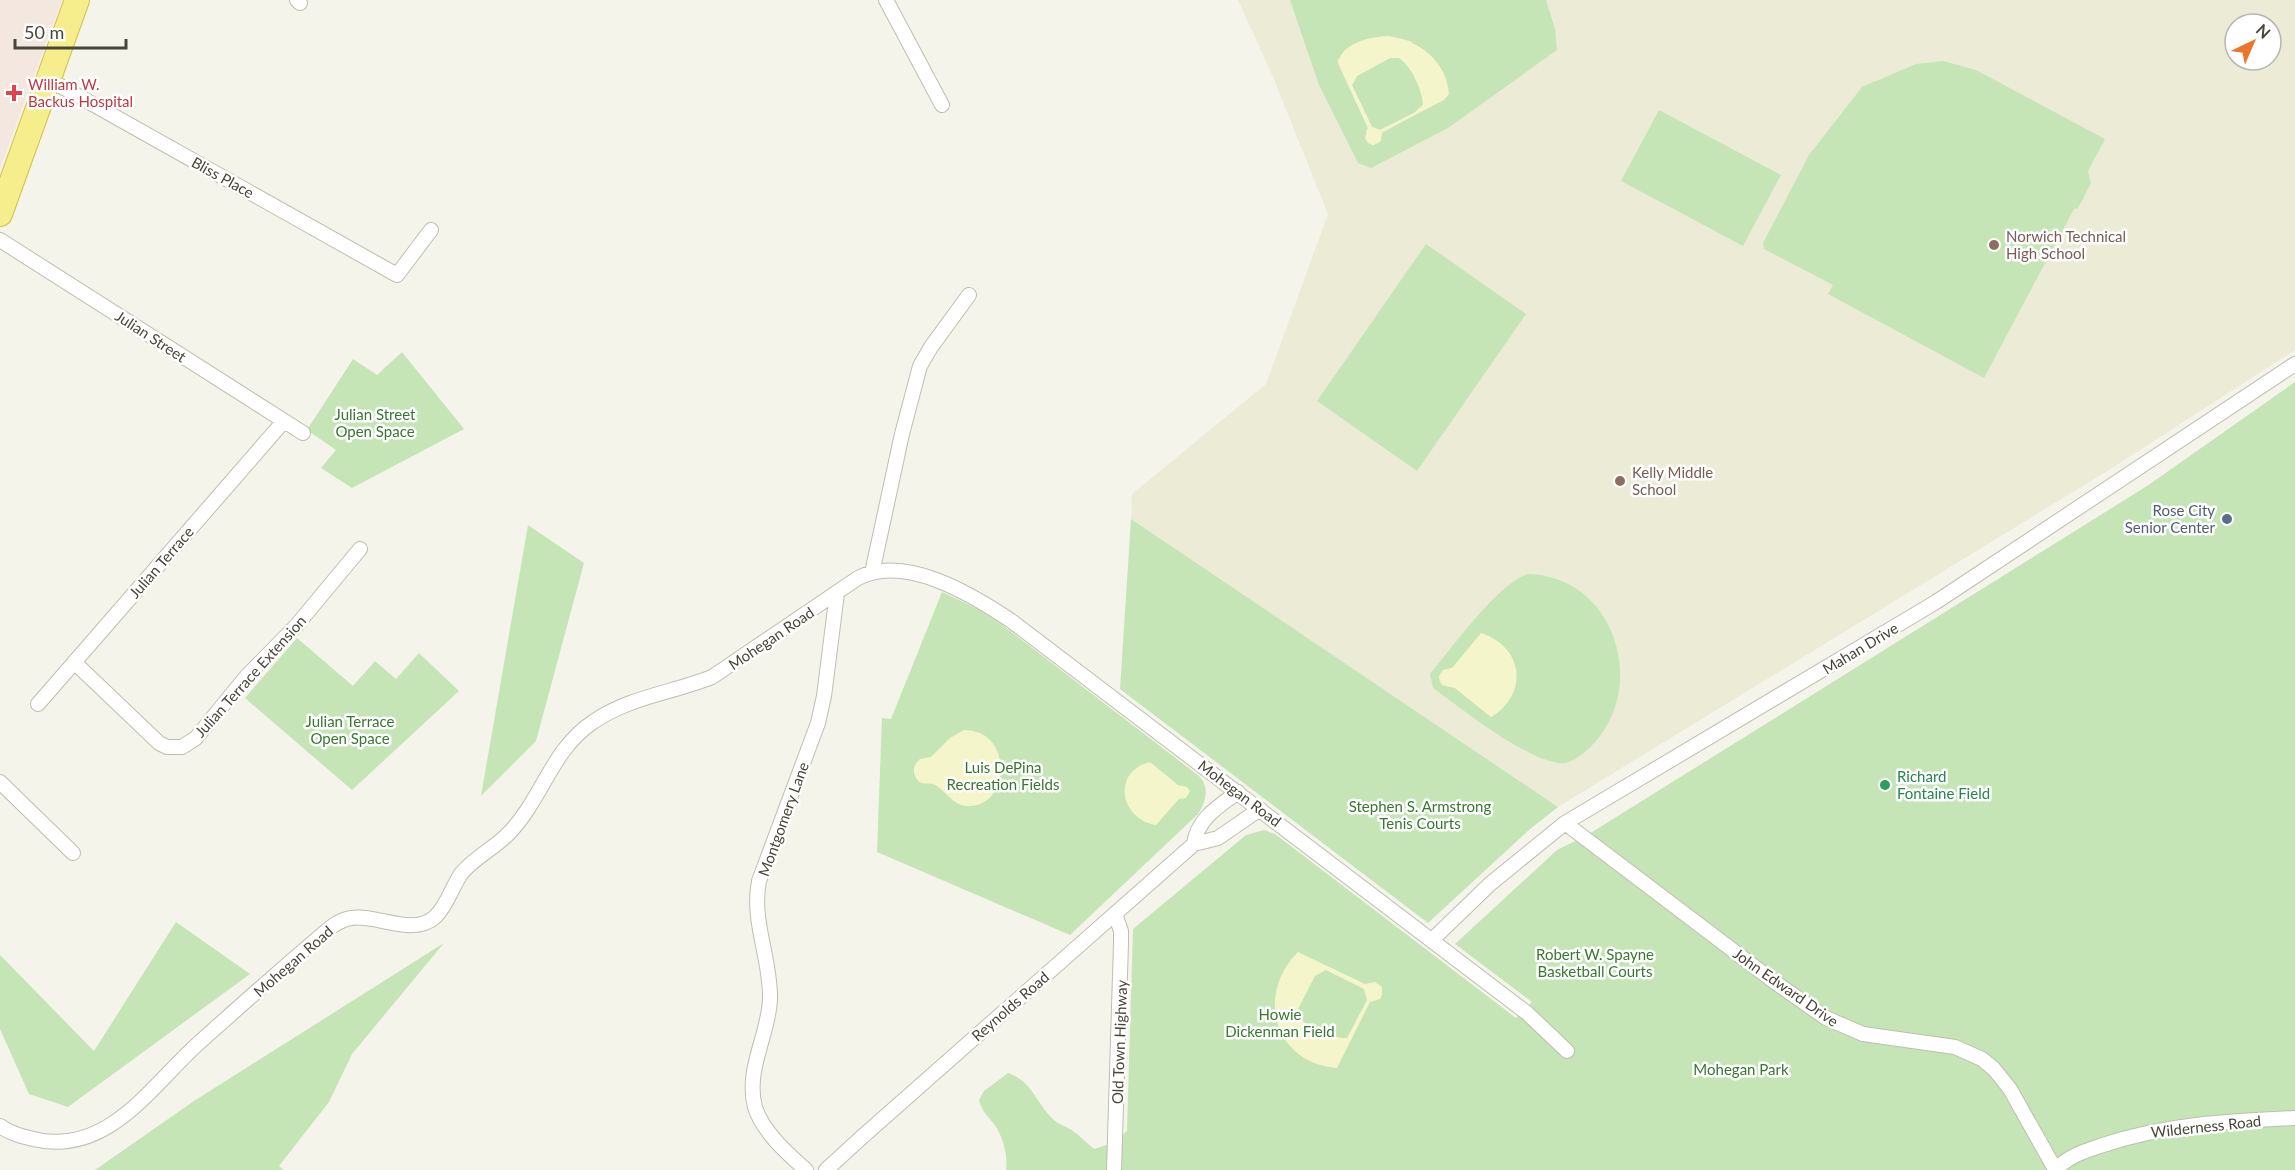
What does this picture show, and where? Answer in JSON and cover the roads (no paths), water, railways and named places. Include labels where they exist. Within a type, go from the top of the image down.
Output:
[{"type":"highway","points":[[0,214],[77,0]]},
{"type":"street","points":[[886,0],[942,105]]},
{"type":"street","name":"Bliss Place","points":[[48,79],[397,275],[431,230]]},
{"type":"street","name":"Julian Street","points":[[0,240],[303,433]]},
{"type":"street","points":[[872,573],[915,381],[929,350],[969,295]]},
{"type":"street","name":"Mahan Drive","points":[[1432,940],[1490,884],[1565,823],[1936,602],[2295,364]]},
{"type":"street","name":"Julian Terrace","points":[[38,704],[284,421]]},
{"type":"street","name":"Julian Terrace Extension","points":[[74,662],[159,743],[167,747],[182,747],[196,738],[246,677],[296,626],[360,549]]},
{"type":"street","name":"Mohegan Road","points":[[0,1126],[13,1134],[48,1142],[60,1142],[84,1137],[121,1118],[151,1094],[201,1041],[337,923],[347,919],[361,918],[415,925],[435,917],[462,872],[498,844],[516,826],[550,769],[587,727],[602,717],[638,700],[686,687],[712,677],[858,578],[872,573],[894,571],[923,576],[960,591],[993,609],[1044,644],[1527,1013],[1567,1051]]},
{"type":"street","name":"Montgomery Lane","points":[[806,1170],[763,1124],[754,1100],[756,1061],[770,998],[757,913],[757,893],[759,881],[818,723],[824,696],[837,593]]},
{"type":"street","points":[[0,782],[73,853]]},
{"type":"street","name":"Reynolds Road","points":[[1194,844],[1196,833],[1203,822],[1238,792]]},
{"type":"street","name":"Reynolds Road","points":[[826,1170],[1194,844],[1218,838],[1260,809]]},
{"type":"street","name":"John Edward Drive","points":[[1565,823],[1772,980],[1834,1023],[1880,1038],[1954,1047],[1982,1059],[1994,1069],[2010,1089],[2055,1169]]},
{"type":"street","name":"Old Town Highway","points":[[1114,1170],[1121,943],[1121,931],[1115,914]]},
{"type":"street","name":"Wilderness Road","points":[[2055,1169],[2064,1161],[2081,1153],[2147,1132],[2210,1123],[2295,1118]]},
{"type":"place","name":"William W. Backus Hospital","points":[[14,93]]},
{"type":"place","name":"Norwich Technical High School","points":[[1994,245]]},
{"type":"place","name":"Kelly Middle School","points":[[1620,481]]},
{"type":"place","name":"Rose City Senior Center","points":[[2227,519]]},
{"type":"place","name":"Richard Fontaine Field","points":[[1885,785]]},
{"type":"park label","name":"Julian Street Open Space","points":[[375,422]]},
{"type":"park label","name":"Julian Terrace Open Space","points":[[350,730]]},
{"type":"park label","name":"Luis DePina Recreation Fields","points":[[1003,776]]},
{"type":"park label","name":"Stephen S. Armstrong Tenis Courts","points":[[1420,814]]},
{"type":"park label","name":"Robert W. Spayne Basketball Courts","points":[[1595,962]]},
{"type":"park label","name":"Howie Dickenman Field","points":[[1280,1022]]},
{"type":"park label","name":"Mohegan Park","points":[[1741,1069]]}]
